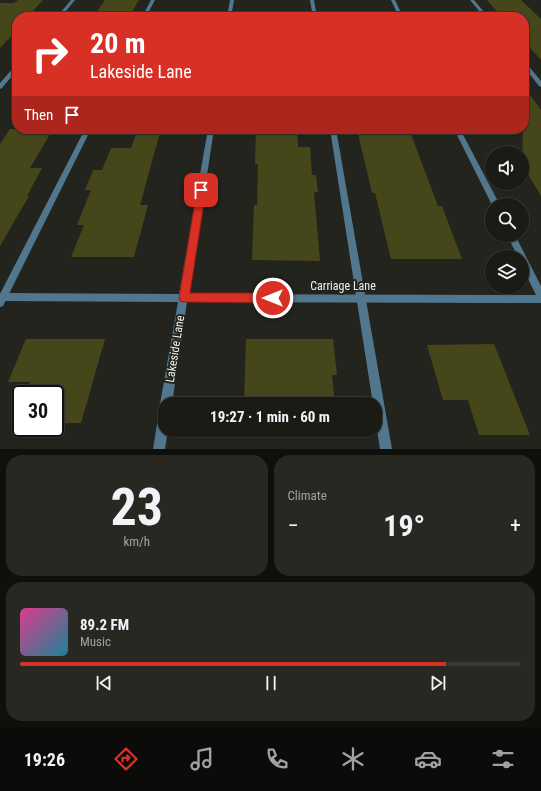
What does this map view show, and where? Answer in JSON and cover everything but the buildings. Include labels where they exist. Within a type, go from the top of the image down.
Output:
[{"type":"street","points":[[63,12],[73,0]]},
{"type":"street","points":[[147,12],[153,0]]},
{"type":"street","points":[[230,12],[232,0]]},
{"type":"street","points":[[312,0],[314,12]]},
{"type":"street","points":[[393,0],[399,12]]},
{"type":"street","points":[[472,0],[482,12]]},
{"type":"street","points":[[529,70],[541,85]]},
{"type":"street","points":[[0,87],[12,73]]},
{"type":"street","points":[[1,299],[85,134]]},
{"type":"street","name":"Lakeside Lane","points":[[167,397],[210,134]]},
{"type":"street","points":[[334,134],[386,449]]},
{"type":"street","points":[[460,134],[492,198]]},
{"type":"street","points":[[529,271],[541,296]]},
{"type":"street","name":"Carriage Lane","points":[[1,299],[541,299]]},
{"type":"street","points":[[159,449],[161,437]]},
{"type":"route","points":[[201,190],[184,298],[273,298]]}]
